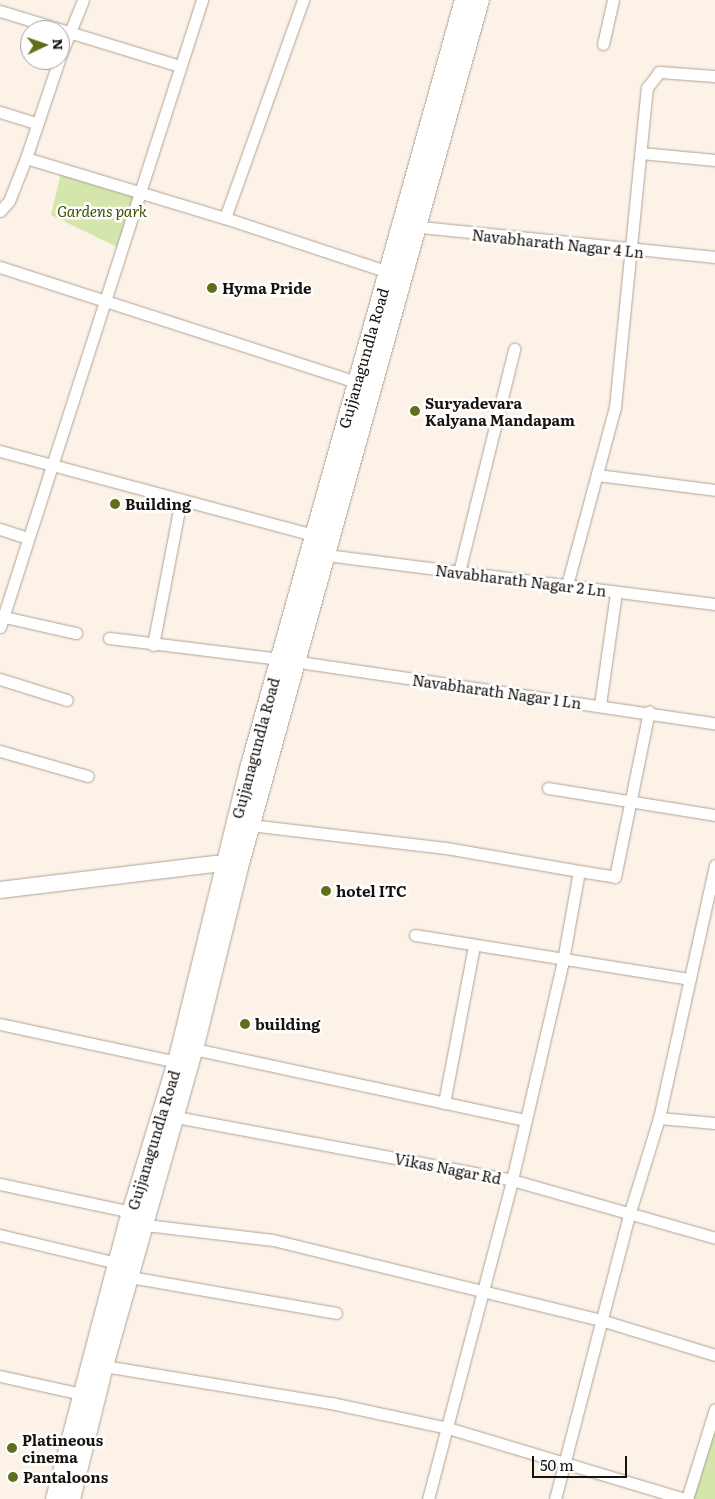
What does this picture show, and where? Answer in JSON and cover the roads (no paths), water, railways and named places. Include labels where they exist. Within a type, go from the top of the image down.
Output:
[{"type":"main road","name":"Gujjanagundla Road","points":[[71,1499],[104,1366],[130,1277],[135,1220],[287,661],[326,555],[410,226],[464,0]]},
{"type":"main road","name":"Gujjanagundla Road","points":[[55,1499],[81,1394],[117,1263],[176,1117],[194,1049],[232,865],[250,825],[314,535],[355,382],[388,272],[410,226],[480,0]]},
{"type":"street","points":[[70,28],[83,0]]},
{"type":"street","points":[[76,632],[1,620],[138,192],[202,0]]},
{"type":"street","points":[[225,218],[303,0]]},
{"type":"street","points":[[603,44],[613,0]]},
{"type":"street","points":[[0,11],[33,20]]},
{"type":"street","points":[[70,30],[180,66]]},
{"type":"street","points":[[0,211],[9,201],[26,158],[55,70]]},
{"type":"street","points":[[567,585],[615,407],[647,88],[659,72],[715,76]]},
{"type":"street","points":[[0,112],[37,123]]},
{"type":"street","points":[[641,153],[715,160]]},
{"type":"street","points":[[26,158],[225,218],[388,272]]},
{"type":"street","name":"Navabharath Nagar 4 Ln","points":[[410,226],[715,258]]},
{"type":"street","points":[[0,267],[104,299],[355,382]]},
{"type":"street","points":[[460,572],[514,349]]},
{"type":"street","points":[[0,451],[314,535]]},
{"type":"street","points":[[597,475],[715,490]]},
{"type":"street","points":[[153,646],[181,500]]},
{"type":"street","points":[[0,530],[28,538]]},
{"type":"street","name":"Navabharath Nagar 2 Ln","points":[[326,555],[715,604]]},
{"type":"street","points":[[600,705],[616,592]]},
{"type":"street","name":"Navabharath Nagar 1 Ln","points":[[109,638],[153,646],[287,661],[649,711],[715,723]]},
{"type":"street","points":[[0,679],[67,700]]},
{"type":"street","points":[[250,825],[446,848],[615,877],[633,800],[649,711]]},
{"type":"street","points":[[0,751],[88,776]]},
{"type":"street","points":[[548,788],[633,800],[715,815]]},
{"type":"street","points":[[0,890],[232,865]]},
{"type":"street","points":[[555,1499],[567,1464],[601,1320],[630,1212],[659,1118],[715,865]]},
{"type":"street","points":[[428,1499],[512,1180],[563,960],[579,871]]},
{"type":"street","points":[[416,935],[689,979]]},
{"type":"street","points":[[444,1103],[474,945]]},
{"type":"street","points":[[0,1024],[177,1062]]},
{"type":"street","points":[[194,1049],[525,1120]]},
{"type":"street","name":"Vikas Nagar Rd","points":[[176,1117],[512,1180],[630,1212],[715,1238]]},
{"type":"street","points":[[659,1118],[715,1123]]},
{"type":"street","points":[[0,1184],[135,1220],[273,1240],[484,1290],[601,1320],[715,1355]]},
{"type":"street","points":[[0,1236],[117,1263]]},
{"type":"street","points":[[130,1277],[336,1313]]},
{"type":"street","points":[[104,1366],[331,1403],[448,1428],[685,1499],[715,1409]]},
{"type":"street","points":[[0,1376],[81,1394]]},
{"type":"place","name":"Hyma Pride","points":[[212,288]]},
{"type":"place","name":"Suryadevara Kalyana Mandapam","points":[[415,411]]},
{"type":"place","name":"Building","points":[[115,504]]},
{"type":"place","name":"hotel ITC","points":[[326,891]]},
{"type":"place","name":"building","points":[[245,1024]]},
{"type":"place","name":"Platineous cinema","points":[[12,1448]]},
{"type":"place","name":"Pantaloons","points":[[13,1477]]},
{"type":"park label","name":"Gardens park","points":[[102,211]]}]
